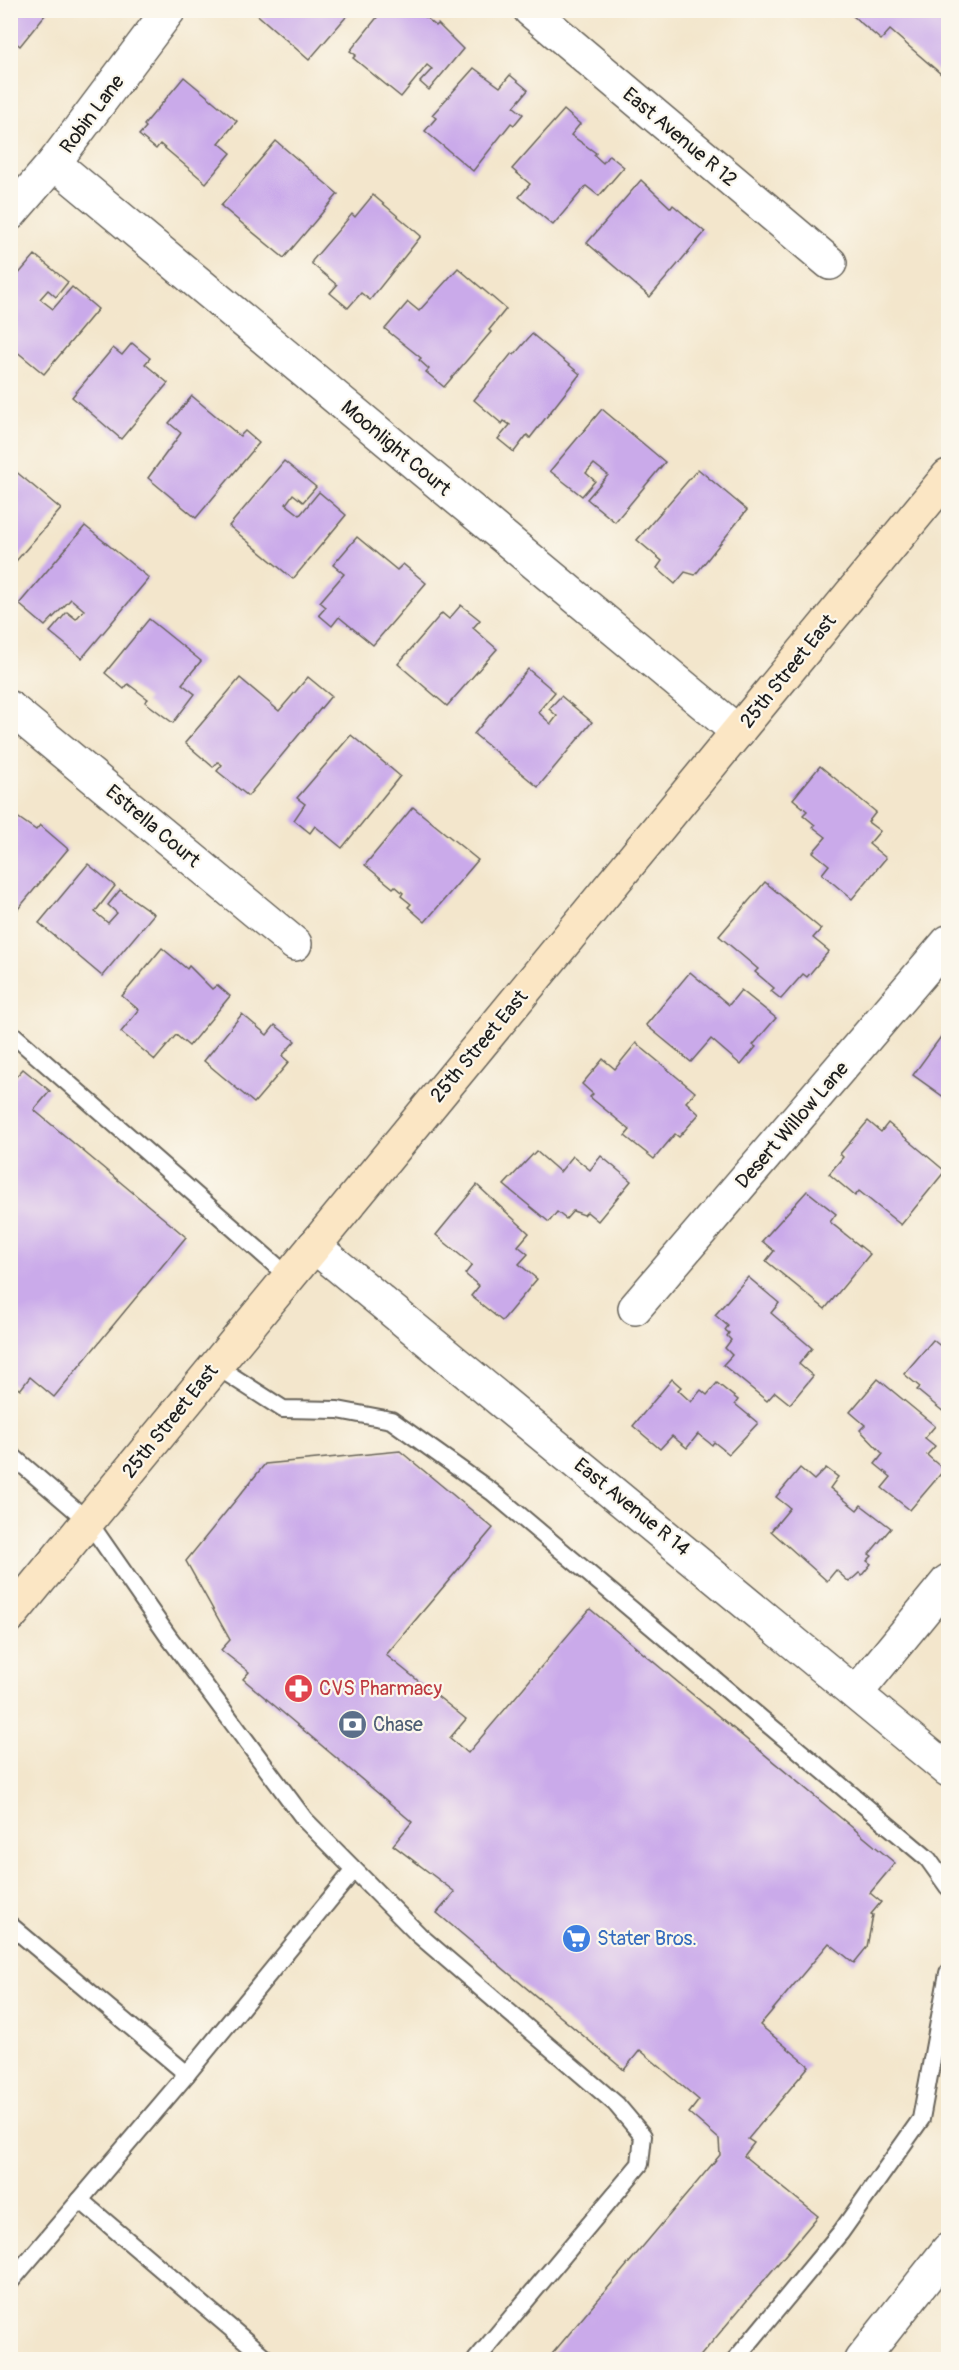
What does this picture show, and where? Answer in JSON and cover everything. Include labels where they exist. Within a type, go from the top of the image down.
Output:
[{"type":"main road","name":"25th Street East","points":[[10,1616],[948,476]]},
{"type":"street","name":"Robin Lane","points":[[10,214],[54,163],[169,10]]},
{"type":"street","name":"East Avenue R 12","points":[[531,10],[830,263]]},
{"type":"street","name":"Moonlight Court","points":[[54,163],[738,732]]},
{"type":"street","name":"Estrella Court","points":[[10,708],[295,944]]},
{"type":"street","name":"Desert Willow Lane","points":[[635,1308],[948,942]]},
{"type":"street","name":"East Avenue R 14","points":[[314,1246],[948,1770]]},
{"type":"street","points":[[856,1692],[948,1581]]},
{"type":"street","points":[[861,2360],[948,2250]]},
{"type":"lane","points":[[10,1032],[289,1276]]},
{"type":"lane","points":[[216,1366],[283,1409],[338,1410],[391,1420],[400,1426],[520,1515],[928,1859],[948,1887]]},
{"type":"lane","points":[[10,1454],[88,1521],[168,1636],[305,1820],[419,1935],[616,2104],[643,2136],[640,2164],[476,2360]]},
{"type":"lane","points":[[10,2282],[187,2074],[354,1870]]},
{"type":"lane","points":[[10,1925],[187,2074]]},
{"type":"lane","points":[[735,2360],[841,2232],[921,2119],[948,1973]]},
{"type":"lane","points":[[80,2200],[268,2360]]},
{"type":"building","points":[[10,10],[49,10],[20,46],[10,38]]},
{"type":"building","points":[[252,10],[352,10],[309,60]]},
{"type":"building","points":[[383,10],[417,10],[436,26],[438,24],[463,49],[429,90],[420,82],[432,69],[427,65],[401,97],[353,58],[356,55],[350,51]]},
{"type":"building","points":[[846,10],[948,10],[948,80],[890,30],[881,40]]},
{"type":"building","points":[[474,68],[500,87],[510,75],[528,90],[514,107],[523,114],[514,125],[511,123],[473,171],[425,131],[436,118],[432,115]]},
{"type":"building","points":[[184,77],[237,121],[219,143],[231,153],[206,183],[160,144],[156,149],[139,135],[146,127],[144,125]]},
{"type":"building","points":[[564,110],[580,124],[571,135],[596,153],[594,155],[603,163],[609,155],[624,167],[599,196],[586,186],[553,225],[519,197],[530,184],[512,169]]},
{"type":"building","points":[[276,141],[338,194],[284,258],[221,206]]},
{"type":"building","points":[[641,180],[671,208],[673,205],[705,232],[650,297],[587,243]]},
{"type":"building","points":[[373,195],[421,236],[370,300],[361,293],[348,308],[330,293],[337,285],[312,264],[312,261],[352,214],[355,217]]},
{"type":"building","points":[[35,255],[68,282],[56,297],[48,290],[40,299],[53,309],[72,287],[98,309],[44,374],[10,346],[10,284]]},
{"type":"building","points":[[458,268],[506,309],[489,330],[491,332],[444,387],[426,372],[429,369],[419,360],[421,358],[385,329],[408,302],[419,311]]},
{"type":"building","points":[[532,334],[580,374],[530,438],[527,435],[514,452],[498,439],[510,425],[504,421],[502,424],[474,400],[512,353],[514,355]]},
{"type":"building","points":[[132,343],[150,358],[145,364],[168,383],[121,439],[72,397],[113,348],[122,355]]},
{"type":"building","points":[[192,396],[240,436],[245,431],[259,443],[196,518],[148,478],[181,433],[169,423]]},
{"type":"building","points":[[602,409],[665,462],[615,522],[587,499],[608,475],[594,464],[586,473],[595,481],[582,496],[550,471]]},
{"type":"building","points":[[284,461],[316,487],[303,502],[293,494],[286,504],[300,515],[319,492],[346,515],[293,579],[229,526]]},
{"type":"building","points":[[698,469],[747,510],[695,575],[685,572],[675,584],[657,568],[662,561],[637,540]]},
{"type":"building","points":[[14,470],[61,509],[10,568],[10,475]]},
{"type":"building","points":[[85,526],[149,578],[82,658],[50,632],[67,612],[76,619],[84,610],[71,599],[45,626],[19,604]]},
{"type":"building","points":[[357,537],[397,570],[403,564],[426,583],[373,645],[339,617],[332,626],[319,615],[326,607],[320,602],[344,574],[333,565]]},
{"type":"building","points":[[461,605],[480,620],[473,628],[497,649],[447,706],[398,664],[442,613],[449,619]]},
{"type":"building","points":[[149,619],[201,661],[182,684],[195,694],[173,723],[145,702],[148,699],[128,684],[124,689],[105,673]]},
{"type":"building","points":[[528,669],[555,692],[538,712],[551,724],[557,716],[549,709],[561,696],[592,722],[538,787],[474,734]]},
{"type":"building","points":[[308,677],[331,696],[248,796],[217,771],[222,765],[218,762],[213,767],[185,743],[240,678],[279,711]]},
{"type":"building","points":[[351,735],[400,776],[342,848],[315,826],[310,833],[294,820],[305,804],[297,798]]},
{"type":"building","points":[[820,766],[876,812],[868,822],[880,831],[869,844],[886,858],[852,899],[822,874],[829,865],[813,852],[826,837],[813,827],[815,825],[803,815],[807,811],[793,799]]},
{"type":"building","points":[[413,807],[478,860],[425,922],[408,907],[411,904],[401,896],[403,893],[395,886],[393,888],[365,865]]},
{"type":"building","points":[[10,812],[36,830],[40,825],[68,849],[13,915]]},
{"type":"building","points":[[88,864],[115,886],[95,912],[108,923],[117,913],[108,905],[120,890],[154,914],[102,976],[39,923]]},
{"type":"building","points":[[765,882],[821,929],[813,938],[829,951],[807,977],[803,974],[781,999],[771,991],[774,988],[755,972],[758,969],[719,936]]},
{"type":"building","points":[[162,948],[187,969],[189,966],[212,989],[217,985],[230,996],[189,1046],[176,1035],[155,1060],[121,1032],[139,1010],[122,996]]},
{"type":"building","points":[[690,972],[729,1005],[741,990],[776,1018],[753,1045],[756,1047],[741,1065],[711,1039],[691,1062],[646,1025]]},
{"type":"building","points":[[242,1014],[267,1035],[275,1025],[295,1041],[282,1056],[289,1062],[254,1103],[204,1061]]},
{"type":"building","points":[[948,1027],[948,1100],[913,1075]]},
{"type":"building","points":[[636,1043],[695,1092],[686,1102],[699,1114],[679,1137],[675,1134],[654,1159],[625,1136],[630,1130],[590,1097],[593,1094],[582,1084],[603,1059],[615,1069]]},
{"type":"building","points":[[23,1069],[50,1091],[34,1110],[186,1237],[54,1397],[30,1377],[20,1390],[10,1382],[10,1083]]},
{"type":"building","points":[[868,1121],[881,1132],[888,1123],[945,1171],[901,1225],[859,1191],[855,1196],[829,1174],[843,1157],[840,1154]]},
{"type":"building","points":[[536,1151],[560,1172],[573,1156],[590,1170],[601,1156],[631,1181],[598,1221],[587,1212],[584,1215],[573,1211],[566,1219],[557,1212],[549,1222],[504,1185]]},
{"type":"building","points":[[477,1185],[529,1233],[518,1246],[528,1254],[519,1264],[537,1279],[502,1321],[471,1296],[479,1286],[465,1274],[472,1265],[436,1235]]},
{"type":"building","points":[[807,1191],[836,1214],[830,1222],[870,1254],[825,1309],[766,1261],[774,1251],[762,1241]]},
{"type":"building","points":[[748,1277],[779,1303],[771,1313],[812,1348],[799,1364],[813,1376],[790,1404],[775,1392],[767,1401],[723,1365],[732,1355],[725,1348],[731,1340],[727,1336],[729,1333],[725,1330],[728,1326],[715,1315]]},
{"type":"building","points":[[933,1340],[948,1352],[948,1409],[945,1413],[917,1390],[920,1387],[904,1374]]},
{"type":"building","points":[[672,1379],[681,1387],[678,1390],[691,1402],[701,1390],[707,1395],[717,1383],[738,1400],[735,1404],[758,1423],[729,1454],[714,1442],[712,1445],[698,1434],[687,1448],[672,1436],[660,1449],[633,1426]]},
{"type":"building","points":[[878,1379],[935,1426],[925,1438],[935,1446],[927,1455],[944,1470],[910,1510],[882,1488],[891,1477],[875,1464],[883,1454],[860,1430],[865,1425],[850,1412]]},
{"type":"building","points":[[400,1451],[493,1528],[386,1655],[466,1719],[450,1738],[468,1753],[590,1609],[895,1863],[870,1893],[881,1902],[871,1914],[873,1915],[867,1947],[854,1963],[829,1943],[760,2025],[809,2066],[748,2139],[754,2143],[744,2156],[818,2216],[697,2360],[547,2360],[720,2155],[719,2139],[689,2113],[699,2100],[640,2050],[624,2070],[437,1913],[455,1892],[393,1845],[412,1822],[243,1679],[249,1672],[221,1650],[230,1640],[186,1561],[265,1464]]},
{"type":"building","points":[[800,1468],[814,1480],[826,1468],[838,1477],[830,1488],[857,1510],[861,1505],[891,1528],[869,1554],[872,1556],[867,1561],[871,1564],[862,1575],[859,1573],[849,1582],[836,1570],[827,1581],[771,1531],[790,1508],[776,1497]]},
{"type":"place","name":"CVS Pharmacy","points":[[298,1688]]},
{"type":"place","name":"Chase","points":[[352,1724]]},
{"type":"place","name":"Stater Bros.","points":[[576,1938]]}]
